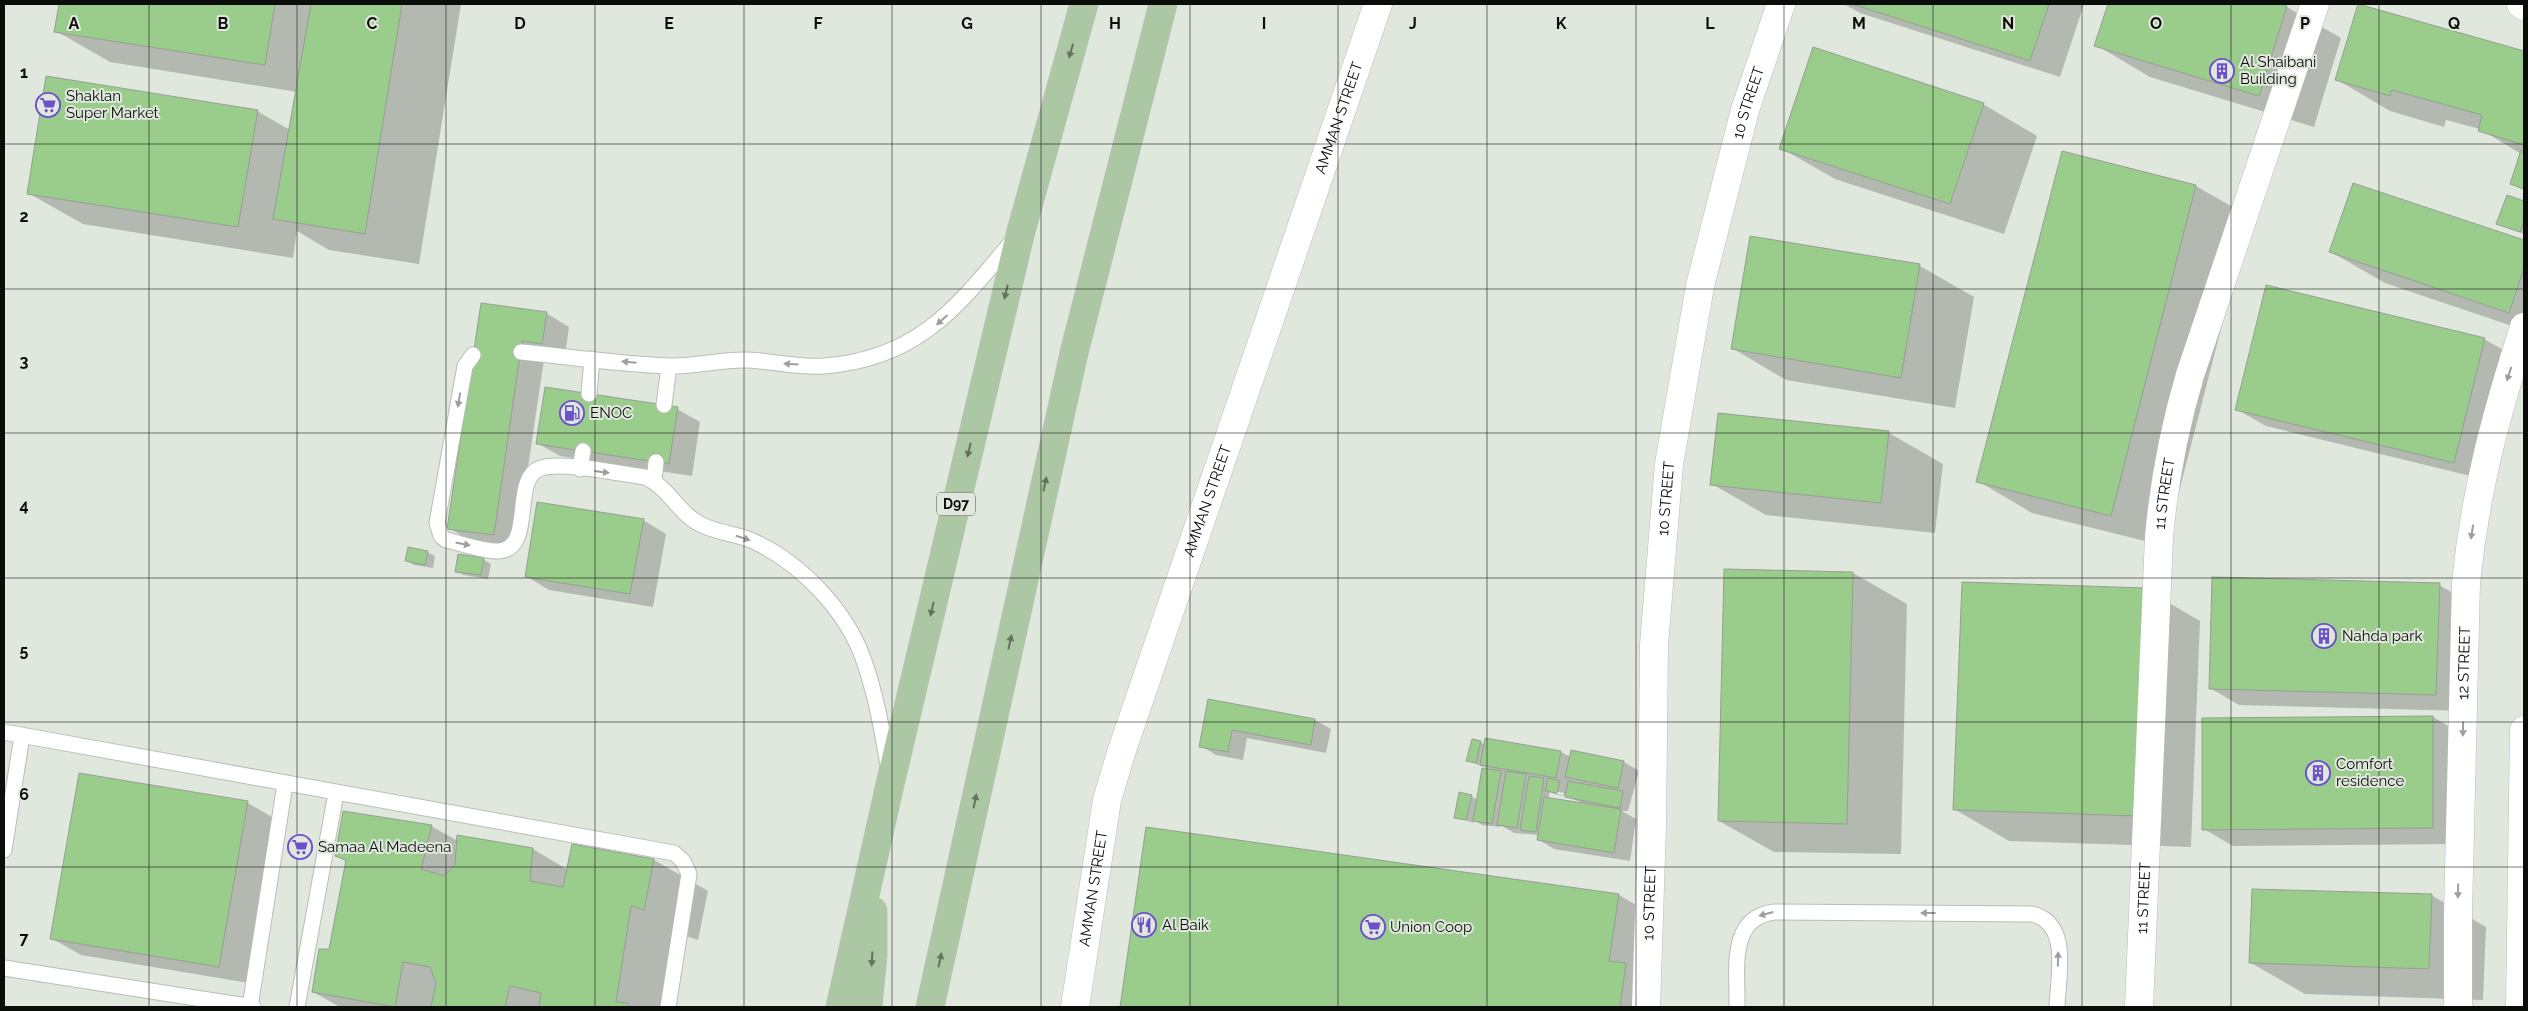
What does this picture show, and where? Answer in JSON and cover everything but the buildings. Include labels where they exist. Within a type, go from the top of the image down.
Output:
[{"type":"main road","name":"D97","points":[[840,1007],[891,780],[1020,231],[1084,4]]},
{"type":"main road","points":[[930,1007],[1074,352],[1163,4]]},
{"type":"main road","points":[[868,1007],[873,955],[869,875]]},
{"type":"street","name":"AMMAN STREET","points":[[1075,1007],[1107,800],[1121,752],[1378,4]]},
{"type":"street","name":"10 STREET","points":[[1646,1007],[1652,826],[1654,645],[1669,464],[1700,286],[1745,110],[1781,4]]},
{"type":"street","name":"11 STREET","points":[[2139,1007],[2158,537],[2164,482],[2174,428],[2190,375],[2315,4]]},
{"type":"street","name":"12 STREET","points":[[2458,1007],[2458,913],[2466,593],[2470,540],[2486,455],[2524,327]]},
{"type":"street","points":[[2520,1007],[2524,730]]},
{"type":"lane","points":[[521,352],[669,366],[749,360],[822,366],[861,361],[897,349],[931,329],[960,304],[1020,231]]},
{"type":"lane","points":[[473,355],[465,366],[437,523],[441,536],[446,540],[499,551],[505,549],[516,540],[520,531],[527,480],[540,468],[552,466],[580,469],[645,477],[654,481],[685,514],[703,526],[752,541],[789,563],[814,584],[840,614],[864,659],[875,697],[891,780]]},
{"type":"lane","points":[[589,394],[592,359]]},
{"type":"lane","points":[[664,405],[669,366]]},
{"type":"lane","points":[[580,469],[583,451]]},
{"type":"lane","points":[[654,481],[656,462]]},
{"type":"lane","points":[[4,732],[674,853],[683,861],[689,874],[668,1007]]},
{"type":"lane","points":[[4,850],[22,736]]},
{"type":"lane","points":[[4,968],[251,1007],[285,784]]},
{"type":"lane","points":[[297,1007],[336,793]]},
{"type":"lane","points":[[1737,1007],[1738,950],[1743,931],[1748,924],[1765,913],[1784,912],[2032,914],[2040,916],[2053,926],[2059,942],[2057,1007]]},
{"type":"place","name":"Al Shaibani Building","points":[[2222,71]]},
{"type":"place","name":"Shaklan Super Market","points":[[48,105]]},
{"type":"place","name":"ENOC","points":[[572,413]]},
{"type":"place","name":"Nahda park","points":[[2324,636]]},
{"type":"place","name":"Comfort residence","points":[[2318,773]]},
{"type":"place","name":"Samaa Al Madeena","points":[[300,847]]},
{"type":"place","name":"Al Baik","points":[[1144,925]]},
{"type":"place","name":"Union Coop","points":[[1373,927]]}]
